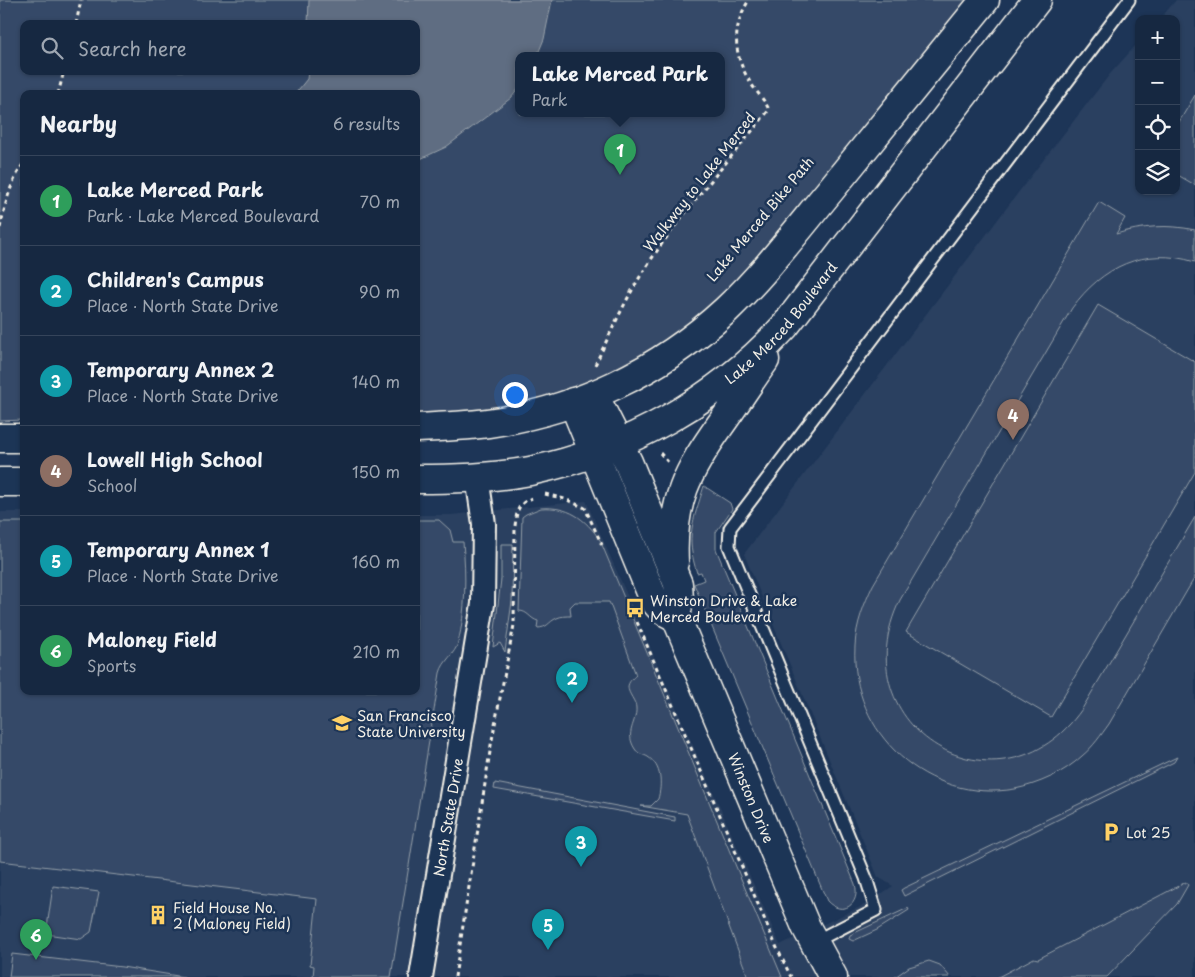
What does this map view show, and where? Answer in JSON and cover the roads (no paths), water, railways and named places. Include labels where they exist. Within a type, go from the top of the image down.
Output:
[{"type":"main road","points":[[420,428],[494,422],[534,414],[584,398],[631,377],[665,357],[708,326],[735,301],[774,258],[985,0]]},
{"type":"main road","name":"Lake Merced Boulevard","points":[[420,479],[477,477],[529,471],[593,452],[619,442],[675,415],[707,394],[749,362],[785,326],[1037,0]]},
{"type":"main road","points":[[674,574],[675,522],[681,494],[690,473],[710,439],[817,285]]},
{"type":"main road","points":[[584,398],[619,442],[680,592],[676,617],[659,607],[654,600],[593,452],[584,398]]},
{"type":"main road","points":[[0,438],[20,438]]},
{"type":"main road","points":[[0,482],[20,482]]},
{"type":"main road","name":"Winston Drive","points":[[676,617],[814,942],[833,977]]},
{"type":"street","name":"North State Drive","points":[[421,977],[483,604],[484,524],[477,477]]},
{"type":"lane","points":[[814,942],[876,910],[866,878],[729,546],[730,528],[1129,0]]},
{"type":"place","name":"Lake Merced Park","points":[[620,175]]},
{"type":"place","name":"Lowell High School","points":[[1013,440]]},
{"type":"place","name":"Winston Drive & Lake Merced Boulevard","points":[[635,608]]},
{"type":"place","name":"Children's Campus","points":[[572,703]]},
{"type":"place","name":"San Francisco State University","points":[[342,723]]},
{"type":"place","name":"Lot 25","points":[[1111,832]]},
{"type":"place","name":"Temporary Annex 2","points":[[581,867]]},
{"type":"place","name":"Field House No. 2 (Maloney Field)","points":[[158,915]]},
{"type":"place","name":"Temporary Annex 1","points":[[548,950]]},
{"type":"place","name":"Maloney Field","points":[[36,960]]}]
